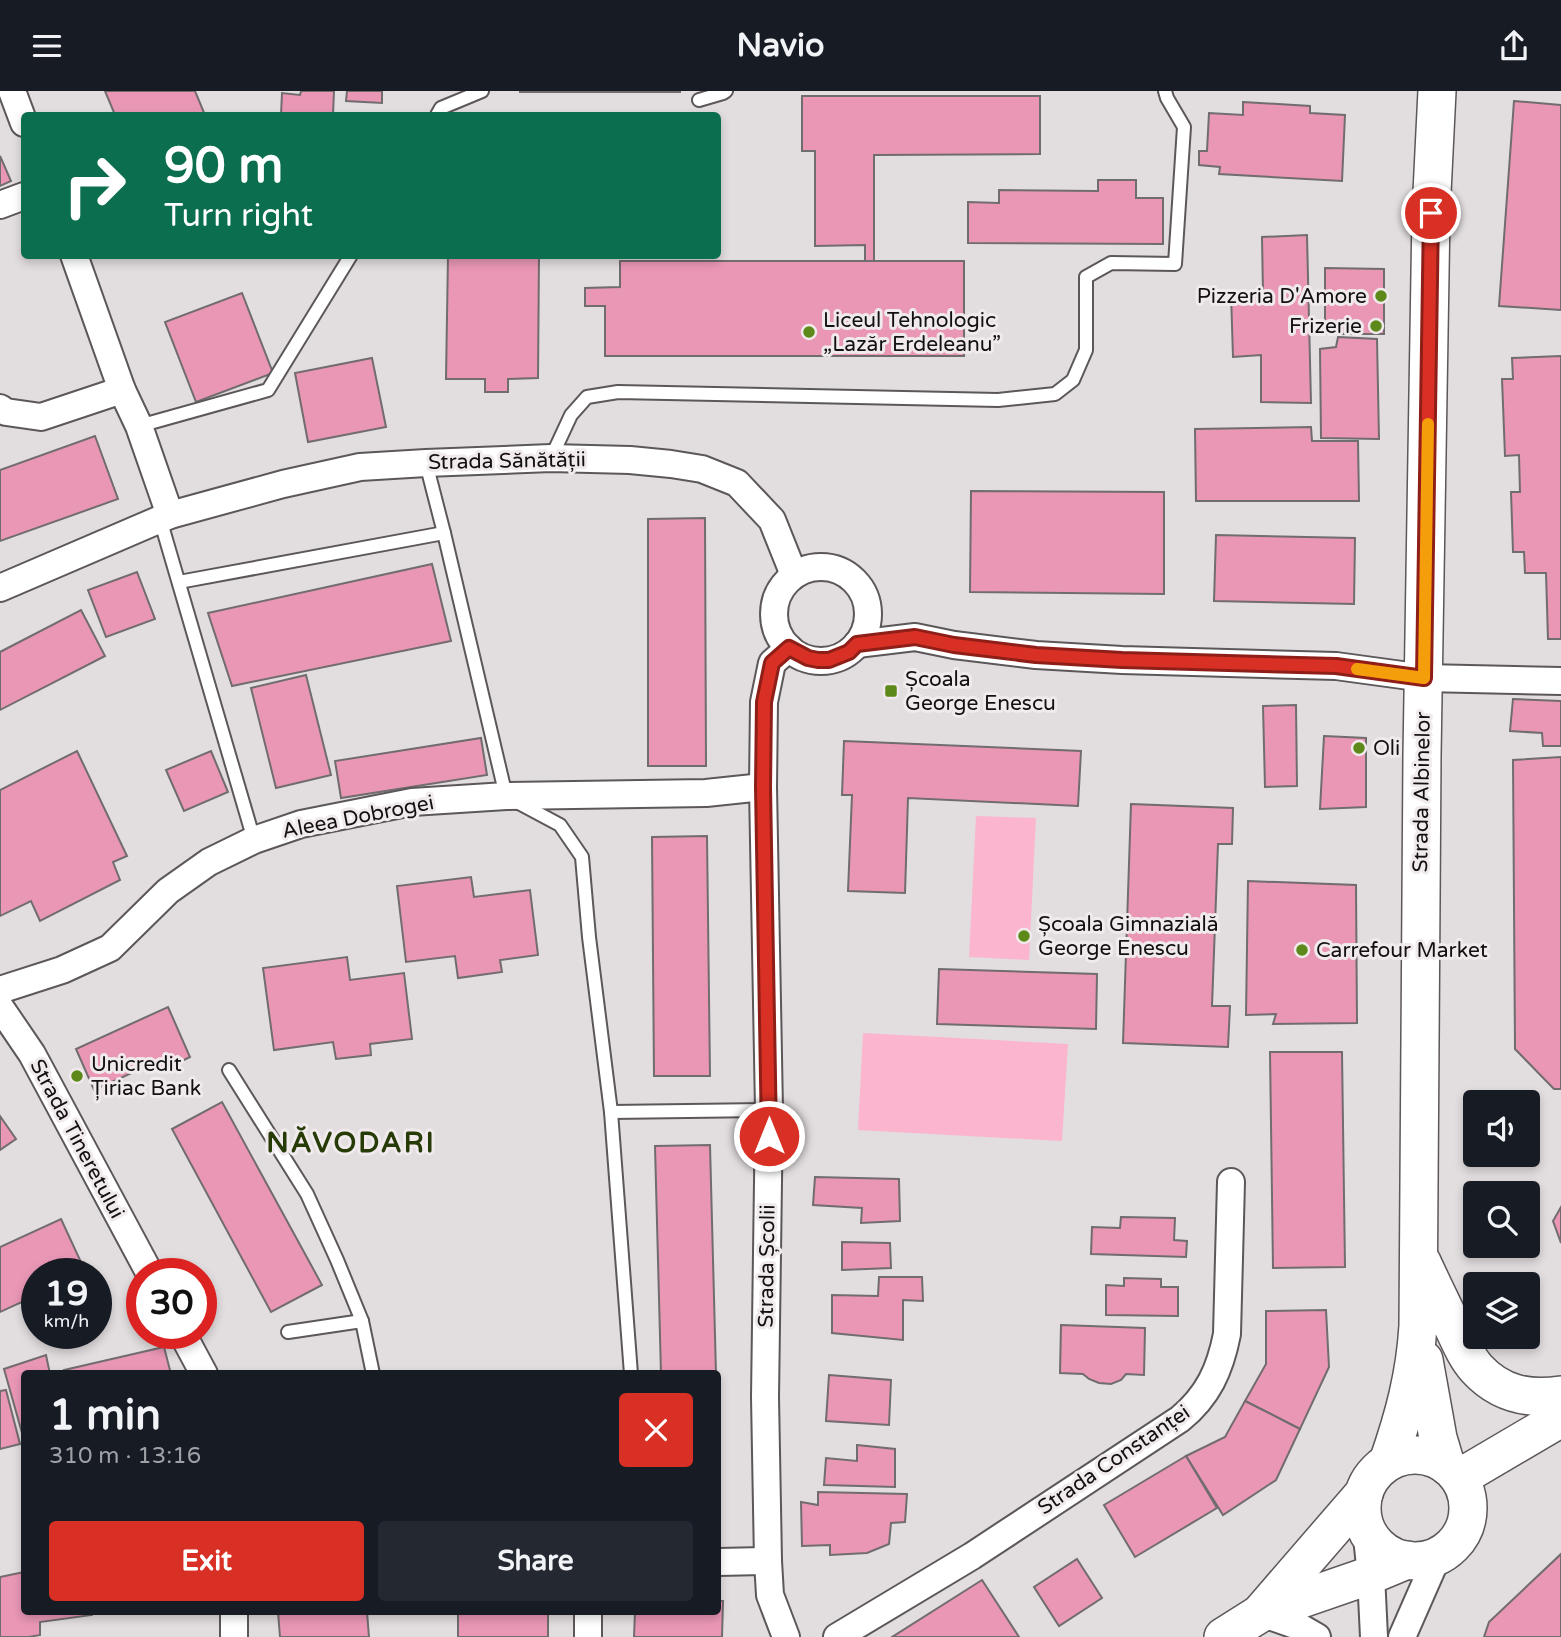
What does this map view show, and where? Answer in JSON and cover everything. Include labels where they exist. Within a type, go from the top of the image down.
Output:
[{"type":"street","points":[[12,91],[21,115]]},
{"type":"street","name":"Strada Albinelor","points":[[1388,1462],[1410,1390],[1416,1359],[1418,1326],[1431,213],[1437,91]]},
{"type":"street","points":[[0,205],[21,197]]},
{"type":"street","points":[[75,259],[122,390],[139,426],[165,517]]},
{"type":"street","points":[[0,408],[6,412],[41,417],[122,390]]},
{"type":"street","name":"Strada Sănătății","points":[[0,588],[165,517],[283,484],[360,467],[551,458],[671,464],[702,469],[737,483],[772,520],[794,575]]},
{"type":"street","points":[[822,566],[837,569],[851,577],[861,588],[867,602],[865,632],[857,644],[849,652],[829,660],[808,658],[789,648],[775,625],[774,610],[784,585],[794,575],[822,566]]},
{"type":"street","points":[[857,644],[915,637],[954,645],[1036,655],[1336,666],[1424,678],[1561,681]]},
{"type":"street","name":"Strada Școlii","points":[[786,1637],[770,1595],[768,1561],[765,1397],[769,1110],[763,787],[764,702],[772,663],[789,648]]},
{"type":"street","name":"Aleea Dobrogei","points":[[0,990],[62,970],[110,947],[168,891],[209,862],[254,840],[301,824],[412,802],[506,796],[706,793],[763,787]]},
{"type":"street","name":"Strada Tineretului","points":[[0,1007],[32,1054],[141,1258]]},
{"type":"street","name":"Strada Constanței","points":[[836,1637],[971,1556],[1192,1409],[1215,1375],[1223,1357],[1227,1334],[1231,1182]]},
{"type":"street","points":[[1419,1255],[1475,1368],[1492,1382],[1514,1393],[1541,1398],[1558,1419],[1453,1471]]},
{"type":"street","name":"Strada Albinelor","points":[[1418,1326],[1438,1438],[1453,1471]]},
{"type":"street","points":[[191,1349],[202,1370]]},
{"type":"street","points":[[1261,1613],[1371,1575],[1423,1558],[1453,1545],[1463,1530],[1468,1513],[1467,1495],[1453,1471],[1433,1458],[1403,1456],[1388,1462],[1370,1481],[1365,1510],[1371,1575],[1374,1637]]},
{"type":"street","points":[[1365,1510],[1373,1539],[1382,1549],[1394,1556],[1423,1558]]},
{"type":"street","points":[[1223,1637],[1261,1613],[1365,1510]]},
{"type":"street","points":[[1402,1637],[1423,1558]]},
{"type":"street","points":[[721,1562],[768,1561]]},
{"type":"street","points":[[1261,1613],[1298,1626],[1317,1637]]},
{"type":"street","points":[[234,1615],[234,1637]]},
{"type":"street","points":[[588,1615],[588,1637]]},
{"type":"lane","points":[[439,112],[482,91]]},
{"type":"lane","points":[[699,100],[726,91]]},
{"type":"lane","points":[[551,458],[571,415],[587,397],[618,392],[998,400],[1055,394],[1073,380],[1086,350],[1086,277],[1111,263],[1175,264],[1184,127],[1165,91]]},
{"type":"lane","points":[[139,426],[268,390],[349,259]]},
{"type":"lane","points":[[426,463],[506,796],[560,825],[582,856],[589,937],[611,1112],[631,1370]]},
{"type":"lane","points":[[165,517],[179,582],[254,840]]},
{"type":"lane","points":[[179,582],[444,533]]},
{"type":"lane","points":[[229,1070],[307,1194],[362,1321],[372,1370]]},
{"type":"lane","points":[[611,1112],[769,1110]]},
{"type":"lane","points":[[288,1332],[362,1321]]},
{"type":"shaded area","points":[[976,816],[1036,818],[1029,960],[969,957]]},
{"type":"shaded area","points":[[863,1033],[1068,1044],[1062,1141],[858,1130]]},
{"type":"building","points":[[105,91],[195,91],[204,112],[114,112]]},
{"type":"building","points":[[301,91],[334,91],[333,112],[281,112],[282,93],[300,95]]},
{"type":"building","points":[[347,91],[382,91],[382,103],[346,101]]},
{"type":"building","points":[[680,91],[680,92],[520,92]]},
{"type":"building","points":[[802,96],[1040,96],[1040,154],[874,155],[874,261],[865,261],[865,245],[815,246],[815,151],[802,151]]},
{"type":"building","points":[[1514,101],[1561,105],[1561,310],[1499,306]]},
{"type":"building","points":[[1243,102],[1310,106],[1310,113],[1345,115],[1342,181],[1219,174],[1220,167],[1199,165],[1199,151],[1207,151],[1209,113],[1243,115]]},
{"type":"building","points":[[0,156],[11,181],[0,186]]},
{"type":"building","points":[[1098,180],[1136,180],[1136,198],[1163,198],[1163,244],[968,243],[968,202],[999,203],[999,190],[1098,191]]},
{"type":"building","points":[[1307,235],[1311,403],[1261,402],[1261,355],[1233,357],[1231,294],[1263,293],[1262,237]]},
{"type":"building","points":[[448,259],[539,259],[538,378],[508,379],[508,392],[485,392],[485,379],[446,379]]},
{"type":"building","points":[[620,261],[964,261],[964,356],[605,356],[605,306],[585,306],[585,288],[620,287]]},
{"type":"building","points":[[1325,268],[1384,269],[1384,334],[1325,334]]},
{"type":"building","points":[[242,293],[273,373],[196,402],[165,322]]},
{"type":"building","points":[[1338,337],[1377,339],[1379,439],[1321,438],[1320,349],[1336,347]]},
{"type":"building","points":[[1561,356],[1561,639],[1548,639],[1546,573],[1525,573],[1524,552],[1513,552],[1511,492],[1520,492],[1519,455],[1505,456],[1502,379],[1513,379],[1512,358]]},
{"type":"building","points":[[372,358],[386,427],[308,442],[295,373]]},
{"type":"building","points":[[1311,427],[1312,441],[1358,441],[1359,501],[1196,501],[1195,429]]},
{"type":"building","points":[[95,436],[118,499],[0,541],[0,470]]},
{"type":"building","points":[[971,491],[1164,492],[1164,594],[970,592]]},
{"type":"building","points":[[705,518],[706,766],[648,766],[648,519]]},
{"type":"building","points":[[1216,535],[1355,538],[1354,604],[1214,601]]},
{"type":"building","points":[[432,564],[451,641],[232,686],[208,613]]},
{"type":"building","points":[[137,572],[155,619],[106,637],[88,590]]},
{"type":"building","points":[[81,610],[105,656],[0,710],[0,652]]},
{"type":"building","points":[[306,675],[331,775],[276,788],[251,688]]},
{"type":"building","points":[[1513,699],[1561,701],[1561,746],[1543,746],[1542,733],[1510,731]]},
{"type":"building","points":[[1296,705],[1297,786],[1265,787],[1263,706]]},
{"type":"building","points":[[1324,736],[1366,738],[1366,807],[1320,809]]},
{"type":"building","points":[[481,738],[487,775],[341,798],[335,761]]},
{"type":"building","points":[[844,741],[1081,751],[1078,806],[908,798],[905,893],[848,891],[852,795],[842,795]]},
{"type":"building","points":[[77,751],[127,856],[113,862],[120,880],[40,921],[31,901],[0,916],[0,790]]},
{"type":"building","points":[[211,751],[228,792],[184,811],[166,770]]},
{"type":"building","points":[[1561,757],[1561,1089],[1554,1089],[1515,1049],[1513,760]]},
{"type":"building","points":[[1131,804],[1233,808],[1232,844],[1218,844],[1212,1006],[1230,1006],[1228,1047],[1123,1043]]},
{"type":"building","points":[[707,836],[710,1076],[654,1076],[652,837]]},
{"type":"building","points":[[471,877],[474,897],[530,890],[538,955],[500,960],[502,972],[458,978],[455,956],[406,962],[397,886]]},
{"type":"building","name":"Carrefour Market","points":[[1248,881],[1356,885],[1357,1023],[1273,1024],[1276,1014],[1246,1015]]},
{"type":"building","points":[[347,957],[350,980],[404,973],[412,1039],[370,1044],[371,1055],[336,1059],[333,1042],[274,1050],[263,968]]},
{"type":"building","points":[[939,969],[1097,974],[1096,1029],[937,1024]]},
{"type":"building","points":[[168,1007],[190,1057],[160,1072],[156,1062],[94,1090],[76,1049]]},
{"type":"building","points":[[1270,1052],[1342,1052],[1345,1267],[1273,1268]]},
{"type":"building","points":[[222,1102],[322,1285],[271,1312],[172,1129]]},
{"type":"building","points":[[0,1116],[16,1139],[0,1150]]},
{"type":"building","points":[[710,1145],[716,1370],[661,1370],[655,1146]]},
{"type":"building","points":[[815,1177],[899,1179],[900,1221],[861,1223],[862,1208],[813,1205]]},
{"type":"building","points":[[1561,1207],[1561,1243],[1553,1221]]},
{"type":"building","points":[[1121,1217],[1175,1218],[1174,1240],[1187,1241],[1186,1257],[1091,1254],[1092,1227],[1120,1228]]},
{"type":"building","points":[[61,1219],[79,1258],[21,1258],[21,1302],[0,1312],[0,1247]]},
{"type":"building","points":[[842,1242],[890,1243],[891,1268],[842,1270]]},
{"type":"building","points":[[879,1277],[922,1277],[923,1301],[903,1300],[903,1340],[832,1333],[832,1295],[878,1296]]},
{"type":"building","points":[[1124,1278],[1161,1279],[1161,1287],[1178,1287],[1178,1316],[1106,1315],[1106,1285],[1124,1286]]},
{"type":"building","points":[[1326,1310],[1329,1367],[1300,1429],[1245,1401],[1266,1364],[1266,1311]]},
{"type":"building","points":[[1061,1325],[1145,1328],[1144,1375],[1126,1374],[1121,1380],[1111,1384],[1099,1383],[1083,1374],[1060,1373]]},
{"type":"building","points":[[165,1349],[170,1370],[64,1370]]},
{"type":"building","points":[[46,1355],[49,1370],[21,1370],[21,1429],[4,1369]]},
{"type":"building","points":[[829,1375],[891,1380],[889,1425],[826,1421]]},
{"type":"building","points":[[6,1390],[20,1444],[0,1449],[0,1391]]},
{"type":"building","points":[[1245,1401],[1300,1429],[1276,1480],[1223,1515],[1186,1456],[1225,1437]]},
{"type":"building","points":[[857,1445],[895,1449],[895,1487],[824,1485],[826,1458],[857,1461]]},
{"type":"building","points":[[1186,1456],[1217,1508],[1135,1557],[1104,1505]]},
{"type":"building","points":[[818,1492],[907,1494],[905,1522],[891,1523],[889,1544],[867,1553],[830,1555],[830,1545],[802,1546],[801,1502],[818,1505]]},
{"type":"building","points":[[1561,1554],[1561,1637],[1484,1637],[1489,1622]]},
{"type":"building","points":[[1077,1559],[1102,1598],[1059,1626],[1034,1587]]},
{"type":"building","points":[[21,1573],[21,1615],[92,1615],[40,1622],[40,1635],[0,1637],[0,1577]]},
{"type":"building","points":[[982,1580],[1019,1637],[892,1637]]},
{"type":"building","points":[[723,1601],[722,1637],[634,1637],[635,1615],[721,1615]]},
{"type":"building","points":[[278,1615],[367,1615],[369,1637],[280,1637]]},
{"type":"building","points":[[458,1615],[548,1615],[548,1637],[458,1637]]},
{"type":"slow traffic","points":[[1357,669],[1424,678],[1428,424]]},
{"type":"place","name":"Pizzeria D'Amore","points":[[1381,296]]},
{"type":"place","name":"Frizerie","points":[[1376,326]]},
{"type":"place","name":"Liceul Tehnologic „Lazăr Erdeleanu”","points":[[809,332]]},
{"type":"place","name":"Școala George Enescu","points":[[891,691]]},
{"type":"place","name":"Oli","points":[[1359,748]]},
{"type":"place","name":"Școala Gimnazială George Enescu","points":[[1024,936]]},
{"type":"place","name":"Carrefour Market","points":[[1302,950]]},
{"type":"place","name":"Unicredit Țiriac Bank","points":[[77,1076]]},
{"type":"district","name":"NĂVODARI","points":[[351,1143]]},
{"type":"route","points":[[769,1136],[763,787],[764,702],[772,663],[789,648],[808,658],[829,660],[849,652],[857,644],[915,637],[954,645],[1036,655],[1336,666],[1424,678],[1431,213]]}]
